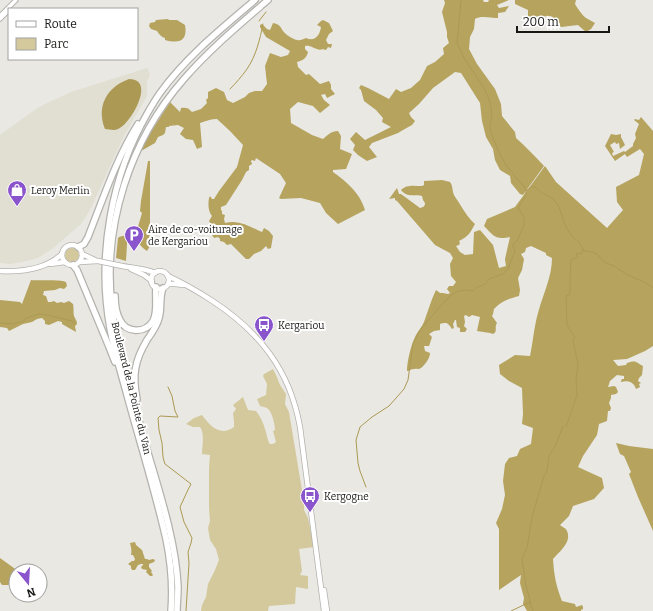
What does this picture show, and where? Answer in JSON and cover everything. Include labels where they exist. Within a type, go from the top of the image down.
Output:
[{"type":"highway","name":"Boulevard de la Pointe du Van","points":[[171,611],[172,588],[165,534],[110,328],[106,299],[106,268],[109,226],[117,188],[128,153],[139,129],[159,94],[179,69],[200,48],[254,0]]},
{"type":"highway","name":"Boulevard de la Pointe du Van","points":[[177,611],[178,589],[174,552],[118,343],[114,320],[110,283],[115,222],[125,184],[136,155],[159,112],[184,79],[198,64],[268,0]]},
{"type":"highway","points":[[78,247],[84,244],[88,237],[126,144],[140,120],[159,94]]},
{"type":"highway","points":[[112,248],[115,300],[119,320],[126,327],[140,330],[150,325],[153,321],[156,310],[156,287]]},
{"type":"highway","points":[[74,266],[77,270],[115,363],[139,448],[157,502]]},
{"type":"highway","points":[[137,413],[138,406],[134,383],[135,368],[140,354],[159,319],[161,294],[166,286]]},
{"type":"main road","points":[[47,264],[62,254],[64,249],[68,246],[73,245],[80,249],[82,257],[80,262]]},
{"type":"main road","points":[[62,254],[65,262],[74,266],[80,262],[98,261]]},
{"type":"main road","points":[[82,254],[98,261],[156,273]]},
{"type":"main road","points":[[0,271],[24,270],[47,264],[65,262]]},
{"type":"main road","points":[[125,267],[144,275],[152,281],[154,286],[160,289],[166,286],[178,284],[189,287]]},
{"type":"main road","points":[[152,281],[152,276],[158,271],[163,271],[168,276],[224,309],[249,329],[264,346],[281,372],[298,418],[324,611]]},
{"type":"main road","points":[[166,286],[169,280],[168,276]]},
{"type":"main road","points":[[314,536],[327,611]]},
{"type":"street","points":[[0,16],[15,1]]},
{"type":"street","points":[[0,19],[8,10]]},
{"type":"shaded area","points":[[444,0],[483,0],[484,2],[488,2],[489,0],[509,0],[497,5],[499,8],[509,6],[505,12],[498,13],[498,18],[483,17],[475,19],[474,29],[470,37],[469,49],[477,64],[495,89],[501,104],[502,116],[515,132],[516,138],[544,166],[523,195],[520,194],[511,183],[510,176],[500,170],[495,160],[493,149],[486,137],[480,103],[461,73],[455,72],[433,88],[409,113],[415,121],[412,125],[398,133],[372,143],[369,147],[377,157],[367,161],[353,150],[355,145],[350,139],[356,132],[365,140],[391,127],[382,122],[383,118],[376,110],[364,101],[359,88],[361,85],[389,99],[396,89],[401,92],[411,88],[420,80],[427,66],[435,62],[444,54],[443,48],[449,43],[442,12],[445,3]]},
{"type":"shaded area","points":[[515,0],[576,0],[575,4],[582,14],[595,23],[591,29],[586,32],[578,25],[561,27],[551,16],[538,16],[534,18],[528,16],[528,10],[515,4]]},
{"type":"shaded area","points":[[156,20],[177,20],[185,25],[186,30],[184,38],[174,42],[165,40],[165,38],[157,31],[151,29],[149,26],[150,23],[155,22]]},
{"type":"shaded area","points":[[323,20],[329,23],[333,31],[329,34],[326,40],[328,44],[332,44],[331,48],[328,47],[326,50],[319,50],[310,46],[305,46],[305,49],[308,52],[307,56],[297,62],[298,67],[306,75],[309,74],[320,84],[329,81],[331,89],[335,94],[327,98],[325,94],[321,95],[330,105],[320,113],[313,106],[298,102],[290,109],[291,123],[312,135],[323,139],[331,132],[338,131],[341,136],[340,149],[352,154],[346,169],[333,170],[333,172],[352,188],[360,198],[365,210],[338,224],[326,213],[320,203],[301,198],[281,199],[279,198],[286,183],[280,174],[256,158],[255,161],[251,161],[252,164],[249,166],[249,170],[246,172],[226,205],[221,207],[222,214],[225,215],[225,223],[240,223],[262,232],[264,228],[273,236],[271,248],[268,249],[266,246],[249,259],[246,259],[231,244],[227,245],[220,241],[218,237],[214,238],[210,232],[212,228],[209,221],[212,216],[208,203],[209,198],[210,196],[214,199],[237,167],[243,145],[230,131],[217,119],[200,123],[202,147],[197,149],[193,140],[186,139],[180,134],[184,128],[178,125],[169,126],[166,127],[165,133],[158,137],[155,143],[141,151],[145,141],[170,102],[180,112],[181,108],[184,108],[189,109],[192,112],[201,109],[207,103],[206,100],[208,98],[208,92],[216,88],[224,92],[227,100],[233,103],[245,97],[249,93],[262,91],[267,84],[265,66],[270,53],[281,57],[288,55],[290,51],[266,37],[260,25],[262,24],[270,30],[273,23],[277,24],[293,39],[312,39],[320,33],[321,27],[317,25]]},
{"type":"shaded area","points":[[147,68],[150,75],[147,82],[147,96],[124,136],[90,210],[81,224],[52,249],[38,258],[10,264],[0,263],[0,135],[36,109],[71,92]]},
{"type":"shaded area","points":[[129,79],[137,81],[141,86],[141,94],[134,111],[129,120],[123,126],[116,130],[105,129],[102,113],[105,98],[115,87]]},
{"type":"shaded area","points":[[641,117],[653,131],[653,346],[627,359],[613,360],[618,366],[634,362],[643,366],[642,375],[638,381],[641,383],[639,384],[640,387],[636,389],[630,382],[621,382],[622,379],[624,379],[624,376],[617,375],[610,381],[608,387],[616,387],[618,392],[611,395],[609,403],[611,408],[610,411],[608,411],[607,421],[599,424],[597,435],[583,456],[578,467],[602,478],[604,488],[594,499],[573,506],[569,516],[560,525],[565,528],[568,539],[567,543],[553,559],[557,585],[562,601],[575,604],[576,607],[582,605],[583,609],[581,611],[527,611],[523,604],[524,598],[520,583],[521,575],[499,590],[499,529],[496,523],[502,509],[505,495],[503,481],[505,464],[509,458],[517,456],[520,449],[531,444],[533,428],[522,424],[522,388],[500,374],[499,365],[515,355],[530,356],[537,318],[549,279],[552,258],[546,255],[546,253],[531,246],[526,248],[525,252],[521,254],[524,259],[522,270],[518,278],[520,290],[519,296],[499,304],[494,309],[492,316],[497,323],[496,331],[493,334],[477,331],[480,317],[472,315],[469,317],[466,315],[464,316],[464,326],[467,329],[465,332],[460,332],[460,328],[457,327],[456,320],[453,324],[454,328],[452,329],[447,324],[440,324],[440,330],[429,334],[432,337],[429,346],[424,346],[425,351],[430,353],[426,363],[420,369],[407,371],[412,343],[424,322],[436,290],[440,293],[448,294],[450,293],[447,289],[449,286],[453,286],[456,282],[451,276],[450,264],[453,258],[450,253],[435,245],[395,200],[395,198],[389,199],[397,188],[399,194],[420,208],[424,207],[425,203],[422,196],[408,195],[401,190],[408,186],[422,186],[424,185],[424,181],[442,180],[450,182],[453,193],[467,215],[475,224],[469,234],[459,241],[459,245],[456,246],[460,252],[465,255],[473,254],[474,232],[480,230],[493,245],[499,268],[506,266],[505,259],[510,237],[501,238],[495,236],[484,226],[487,219],[515,207],[545,166],[556,182],[607,228],[623,210],[617,202],[616,187],[639,175],[644,154],[640,149],[627,157],[625,154],[615,161],[605,146],[611,134],[621,134],[625,145],[620,149],[619,143],[616,144],[615,142],[610,145],[614,152],[612,153],[613,156],[624,151],[625,152],[633,146],[636,138],[635,134],[639,124],[634,120],[639,120]]},
{"type":"shaded area","points":[[148,161],[150,161],[150,246],[147,251],[139,243],[137,234],[142,213],[140,211],[141,201]]},
{"type":"shaded area","points":[[128,234],[130,235],[131,242],[127,243],[126,261],[116,258],[118,238]]},
{"type":"shaded area","points":[[31,280],[66,282],[67,286],[64,289],[60,288],[44,291],[43,295],[46,296],[48,302],[54,301],[57,303],[64,303],[69,301],[73,304],[74,315],[77,323],[75,326],[76,332],[62,324],[62,322],[58,321],[49,325],[45,324],[45,321],[42,318],[23,324],[9,331],[7,328],[0,327],[0,300],[20,302],[22,304]]},
{"type":"shaded area","points":[[616,443],[653,449],[653,531],[629,474],[631,472],[624,456],[620,454]]},
{"type":"shaded area","points":[[135,542],[136,545],[142,550],[145,559],[155,560],[149,564],[153,575],[152,576],[146,572],[147,570],[142,569],[141,567],[143,564],[138,565],[135,570],[132,570],[131,566],[128,564],[135,559],[133,555],[131,555],[130,543]]},
{"type":"shaded area","points":[[0,558],[8,564],[8,585],[2,585],[0,582]]},
{"type":"green space","points":[[69,248],[75,248],[79,252],[79,258],[75,262],[69,262],[65,258],[65,252]]},
{"type":"green space","points":[[273,369],[286,394],[285,404],[289,412],[304,502],[304,510],[308,518],[314,547],[299,549],[302,571],[300,575],[308,576],[308,589],[296,587],[295,604],[269,606],[268,611],[201,611],[206,597],[208,584],[219,560],[216,549],[210,540],[208,528],[210,521],[210,455],[202,454],[203,437],[200,427],[193,427],[186,424],[194,418],[202,415],[208,423],[216,429],[224,431],[229,430],[234,427],[233,413],[236,409],[233,405],[243,397],[248,410],[256,411],[259,415],[269,442],[270,444],[273,444],[276,442],[273,431],[275,428],[272,415],[267,408],[260,406],[257,399],[266,395],[267,384],[263,376]]},
{"type":"waterway","points":[[461,0],[457,43],[464,58],[485,90],[490,102],[492,115],[490,125],[491,133],[499,152],[506,165],[526,190]]},
{"type":"waterway","points":[[259,21],[266,12]]},
{"type":"waterway","points":[[230,89],[245,72],[253,59],[263,24]]},
{"type":"waterway","points":[[366,487],[358,463],[356,440],[360,427],[389,406],[404,389],[408,380],[413,344],[420,330],[450,296],[458,291],[473,291],[477,287],[485,284],[489,279],[503,274],[508,269],[515,250],[513,244],[517,241],[524,225],[524,217],[518,208],[526,195],[526,191],[531,187],[535,187],[556,202],[566,227],[573,237],[579,242],[584,251],[597,254],[604,262],[653,288]]},
{"type":"waterway","points":[[566,427],[577,395],[576,380],[578,364],[573,341],[575,337],[567,324],[566,297],[567,295],[570,295],[571,260],[578,257],[576,254],[582,253],[583,249]]},
{"type":"waterway","points":[[0,323],[13,324],[39,314],[72,321],[75,323]]},
{"type":"waterway","points":[[168,387],[178,417],[160,416],[158,418],[163,457],[165,464],[191,484],[180,507],[184,522],[192,538],[188,552],[189,563],[186,611]]},
{"type":"waterway","points":[[533,611],[526,586],[522,559],[527,548],[532,517],[544,476],[547,471],[549,456],[555,447],[563,426]]},
{"type":"waterway","points":[[511,611],[530,602]]},
{"type":"place","name":"Leroy Merlin","points":[[17,207]]},
{"type":"place","name":"Aire de co-voiturage de Kergariou","points":[[134,252]]},
{"type":"place","name":"Kergariou","points":[[264,342]]},
{"type":"place","name":"Kergogne","points":[[310,513]]}]
